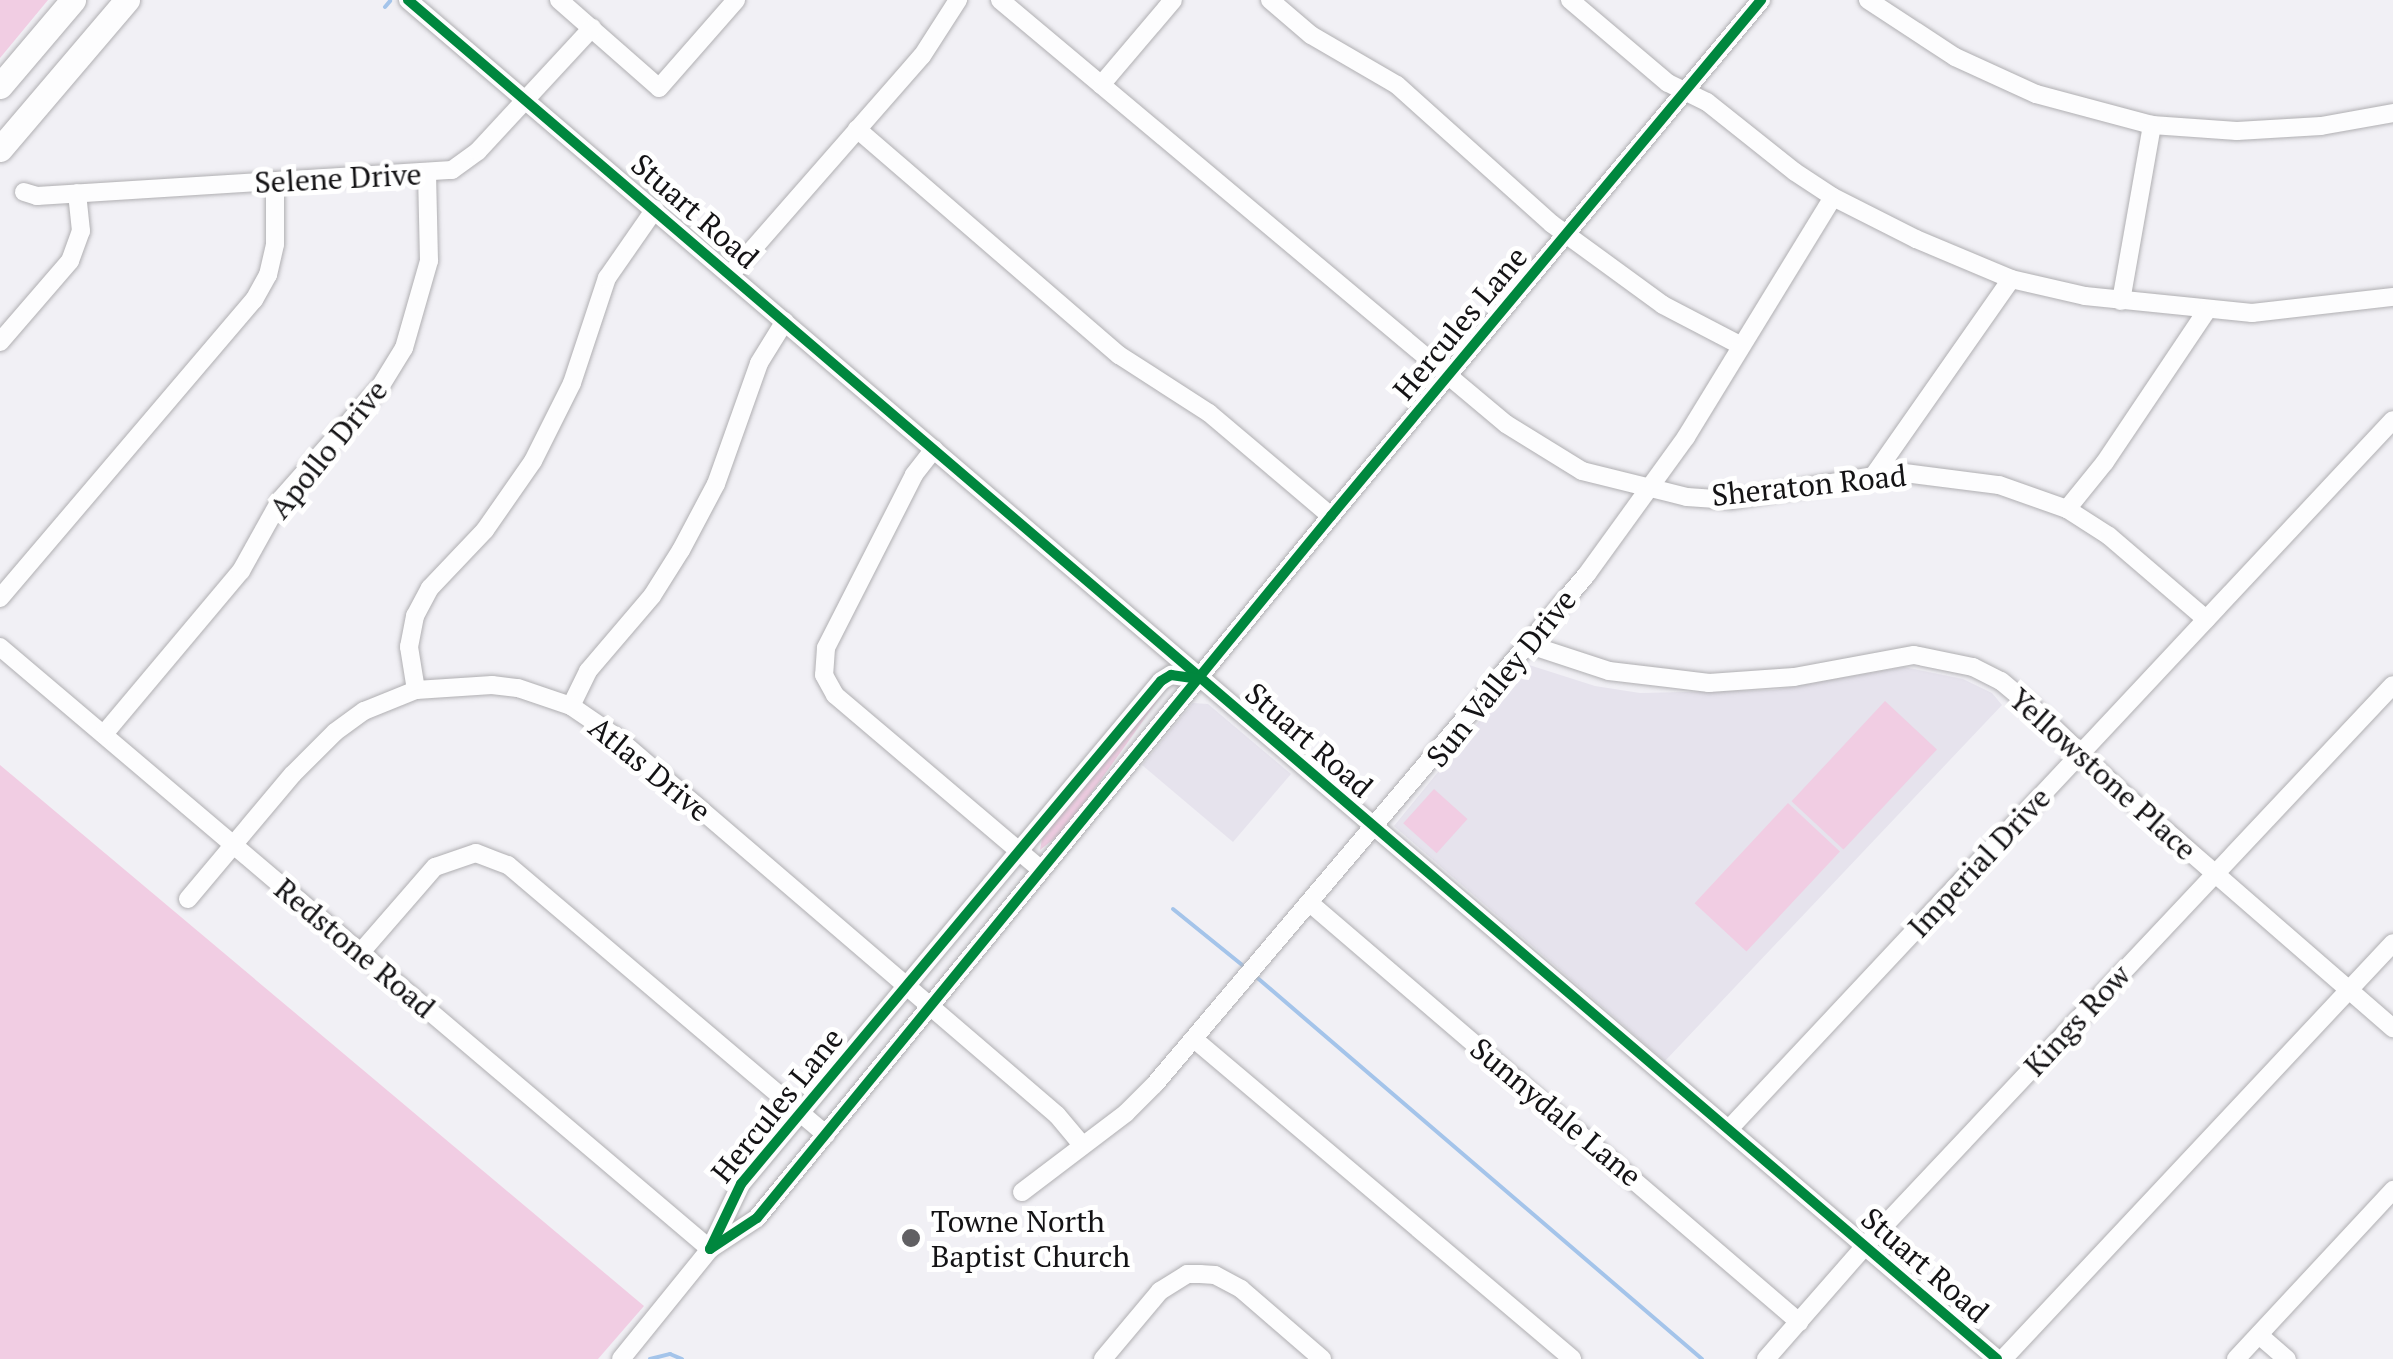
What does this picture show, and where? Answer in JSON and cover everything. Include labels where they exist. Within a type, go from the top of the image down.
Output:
[{"type":"highway","points":[[0,86],[73,0]]},
{"type":"highway","points":[[0,150],[127,0]]},
{"type":"street","name":"Stuart Road","points":[[408,0],[785,320],[1198,679],[2000,1359]]},
{"type":"street","points":[[560,0],[659,88],[736,0]]},
{"type":"street","points":[[730,275],[930,47],[958,0]]},
{"type":"street","name":"Sheraton Road","points":[[1000,0],[1506,424],[1582,471],[1652,490],[1730,500],[1874,475],[1914,472],[1965,478],[2067,509],[2109,536],[2206,619]]},
{"type":"street","points":[[1101,85],[1173,0]]},
{"type":"street","points":[[1270,0],[1311,35],[1402,89],[1566,234],[1663,305],[1740,345]]},
{"type":"street","points":[[1570,0],[1668,84],[1707,102],[1794,172],[1833,197],[1916,239],[2012,279],[2121,301],[2252,313],[2393,297]]},
{"type":"street","name":"Hercules Lane","points":[[710,1249],[754,1221],[1331,516],[1761,0]]},
{"type":"street","points":[[1868,0],[1955,56],[2036,94],[2152,125],[2237,131],[2322,126],[2393,112]]},
{"type":"street","name":"Selene Drive","points":[[24,192],[38,196],[452,170],[478,151],[592,28]]},
{"type":"street","points":[[2121,301],[2152,125]]},
{"type":"street","points":[[857,129],[1119,355],[1209,412],[1331,516]]},
{"type":"street","name":"Apollo Drive","points":[[104,734],[241,571],[282,499],[380,386],[404,348],[429,261],[427,174]]},
{"type":"street","points":[[0,598],[254,300],[268,275],[275,244],[275,181]]},
{"type":"street","points":[[0,342],[70,261],[81,231],[77,193]]},
{"type":"street","name":"Sun Valley Drive","points":[[1022,1192],[1126,1113],[1311,904],[1527,644],[1652,490],[1833,197]]},
{"type":"street","points":[[416,690],[409,647],[415,616],[430,588],[485,530],[532,461],[572,383],[607,278],[654,210]]},
{"type":"street","points":[[1874,475],[2012,279]]},
{"type":"street","points":[[2067,509],[2105,462],[2207,310]]},
{"type":"street","points":[[570,706],[588,671],[652,596],[681,550],[716,484],[758,363],[785,320]]},
{"type":"street","name":"Imperial Drive","points":[[1729,1129],[2393,420]]},
{"type":"street","points":[[934,449],[914,475],[826,648],[824,675],[835,694],[1042,870]]},
{"type":"street","name":"Yellowstone Place","points":[[1527,644],[1610,671],[1709,683],[1794,676],[1894,657],[1939,657],[2002,682],[2216,876],[2393,1028]]},
{"type":"street","name":"Redstone Road","points":[[0,647],[710,1249]]},
{"type":"street","name":"Hercules Lane","points":[[621,1359],[710,1249],[741,1184],[1160,681],[1171,675],[1198,679]]},
{"type":"street","name":"Atlas Drive","points":[[188,899],[293,774],[335,732],[364,711],[416,690],[492,685],[570,706],[616,736],[1057,1115],[1082,1145]]},
{"type":"street","name":"Kings Row","points":[[1766,1359],[1865,1246],[2393,686]]},
{"type":"street","points":[[361,952],[435,866],[476,852],[508,865],[826,1135]]},
{"type":"street","name":"Sunnydale Lane","points":[[1311,904],[1800,1322]]},
{"type":"street","points":[[2000,1359],[2393,943]]},
{"type":"street","points":[[1194,1039],[1572,1359]]},
{"type":"street","points":[[2236,1359],[2393,1190]]},
{"type":"street","points":[[1103,1359],[1160,1291],[1187,1274],[1226,1279],[1322,1359]]},
{"type":"street","points":[[2259,1334],[2287,1359]]},
{"type":"shaded area","points":[[0,0],[48,0],[0,58]]},
{"type":"shaded area","points":[[1526,664],[1595,686],[1640,693],[1774,690],[1904,667],[1963,679],[1992,693],[2002,705],[1665,1061],[1394,826]]},
{"type":"shaded area","points":[[1165,690],[1065,830],[1040,850],[1042,839],[1146,702]]},
{"type":"shaded area","points":[[1885,701],[1937,749],[1843,850],[1792,801]]},
{"type":"shaded area","points":[[1193,703],[1208,704],[1291,774],[1233,842],[1142,765]]},
{"type":"shaded area","points":[[0,765],[644,1306],[598,1359],[0,1359]]},
{"type":"shaded area","points":[[1434,789],[1467,819],[1437,853],[1403,823]]},
{"type":"shaded area","points":[[1788,803],[1840,851],[1746,952],[1695,903]]},
{"type":"waterway","points":[[385,7],[390,1]]},
{"type":"waterway","points":[[1173,909],[1247,969]]},
{"type":"waterway","points":[[1254,975],[1702,1359]]},
{"type":"waterway","points":[[650,1359],[670,1354],[682,1359]]},
{"type":"cycle path","points":[[408,0],[1997,1359]]},
{"type":"cycle path","points":[[710,1249],[757,1218],[1331,516],[1761,0]]},
{"type":"cycle path","points":[[710,1249],[741,1184],[1161,681],[1171,675],[1198,679]]},
{"type":"place","name":"Towne North Baptist Church","points":[[911,1238]]}]
